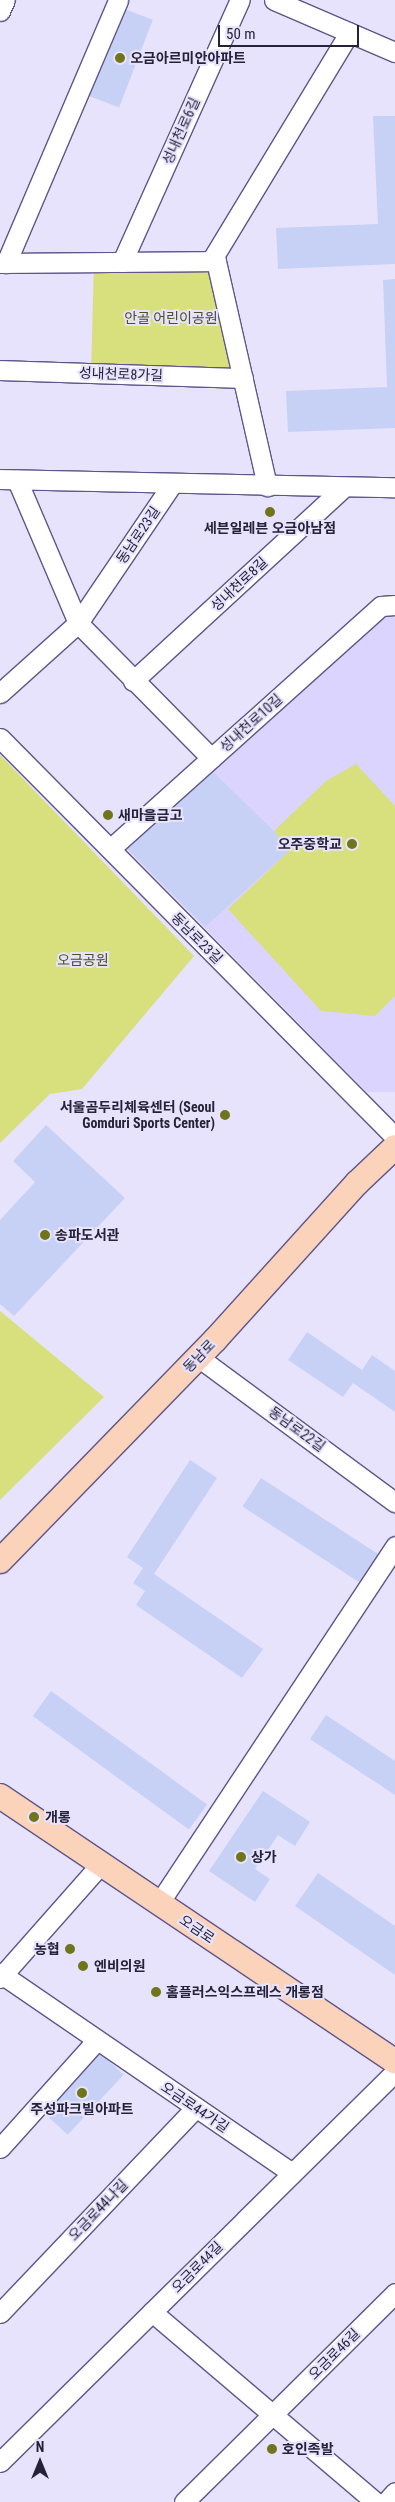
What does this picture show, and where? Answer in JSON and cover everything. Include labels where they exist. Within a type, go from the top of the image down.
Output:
[{"type":"main road","name":"동남로","points":[[0,1561],[198,1357],[357,1183],[395,1147]]},
{"type":"main road","name":"오금로","points":[[0,1796],[395,2061]]},
{"type":"street","points":[[0,10],[4,0]]},
{"type":"street","points":[[118,0],[3,263],[214,261]]},
{"type":"street","name":"성내천로6길","points":[[122,262],[240,0]]},
{"type":"street","points":[[274,0],[395,52]]},
{"type":"street","points":[[267,486],[214,261],[349,33]]},
{"type":"street","name":"성내천로8가길","points":[[0,370],[243,378]]},
{"type":"street","points":[[211,758],[134,682],[78,623],[8,479],[267,486],[395,487]]},
{"type":"street","name":"동남로23길","points":[[0,693],[78,623],[172,484]]},
{"type":"street","name":"성내천로8길","points":[[134,682],[344,487]]},
{"type":"street","name":"성내천로10길","points":[[110,848],[380,606],[395,605]]},
{"type":"street","name":"동남로23길","points":[[0,738],[395,1137]]},
{"type":"street","name":"동남로22길","points":[[198,1357],[395,1502]]},
{"type":"street","points":[[159,1904],[395,1546]]},
{"type":"street","points":[[1,1975],[101,1864]]},
{"type":"street","name":"오금로44가길","points":[[1,1975],[292,2174]]},
{"type":"street","points":[[0,2148],[97,2040]]},
{"type":"street","name":"오금로44길","points":[[0,2461],[395,2072]]},
{"type":"street","name":"오금로44나길","points":[[0,2313],[196,2107]]},
{"type":"street","name":"오금로46길","points":[[184,2502],[395,2294]]},
{"type":"street","points":[[152,2312],[375,2502]]},
{"type":"street","points":[[386,2502],[395,2492]]},
{"type":"shaded area","points":[[386,616],[395,616],[395,1092],[367,1092],[127,849]]},
{"type":"green space","name":"안골 어린이공원","points":[[211,261],[243,378],[91,373],[94,262]]},
{"type":"green space","name":"오금공원","points":[[0,755],[194,956],[82,1089],[50,1094],[0,1143]]},
{"type":"green space","points":[[356,764],[395,806],[395,996],[375,1016],[321,1011],[228,909],[288,852],[274,831],[326,781]]},
{"type":"green space","points":[[0,1311],[104,1397],[0,1500]]},
{"type":"building","name":"오금아르미안아파트","points":[[122,8],[153,20],[119,108],[88,96]]},
{"type":"building","points":[[373,116],[395,116],[395,264],[278,269],[276,228],[378,224]]},
{"type":"building","points":[[395,279],[395,428],[288,432],[286,391],[387,387],[383,280]]},
{"type":"building","points":[[213,772],[274,831],[288,852],[205,927],[127,849]]},
{"type":"building","name":"송파도서관","points":[[46,1125],[125,1198],[14,1316],[0,1304],[0,1220],[35,1182],[13,1161]]},
{"type":"building","points":[[307,1332],[362,1370],[372,1355],[395,1371],[395,1412],[353,1383],[343,1397],[288,1360]]},
{"type":"building","points":[[190,1460],[217,1478],[154,1574],[263,1649],[242,1678],[136,1605],[145,1591],[133,1583],[143,1568],[127,1557]]},
{"type":"building","points":[[261,1478],[380,1555],[362,1584],[242,1507]]},
{"type":"building","points":[[51,1691],[207,1804],[189,1830],[33,1716]]},
{"type":"building","points":[[326,1715],[395,1761],[395,1795],[310,1739]]},
{"type":"building","name":"상가","points":[[263,1791],[310,1822],[295,1846],[278,1835],[255,1869],[270,1879],[255,1902],[209,1871]]},
{"type":"building","points":[[318,1873],[395,1926],[395,1975],[295,1906]]},
{"type":"building","name":"주성파크빌아파트","points":[[98,2051],[124,2075],[68,2135],[42,2111]]},
{"type":"place","name":"오금아르미안아파트","points":[[120,58]]},
{"type":"place","name":"세븐일레븐 오금아남점","points":[[270,512]]},
{"type":"place","name":"새마을금고","points":[[108,815]]},
{"type":"place","name":"오주중학교","points":[[352,844]]},
{"type":"place","name":"서울곰두리체육센터 (Seoul Gomduri Sports Center)","points":[[225,1115]]},
{"type":"place","name":"송파도서관","points":[[45,1235]]},
{"type":"place","name":"개롱","points":[[34,1817]]},
{"type":"place","name":"상가","points":[[241,1857]]},
{"type":"place","name":"농협","points":[[70,1949]]},
{"type":"place","name":"엔비의원","points":[[83,1966]]},
{"type":"place","name":"홈플러스익스프레스 개롱점","points":[[156,1992]]},
{"type":"place","name":"주성파크빌아파트","points":[[82,2093]]},
{"type":"place","name":"호인족발","points":[[272,2449]]}]
